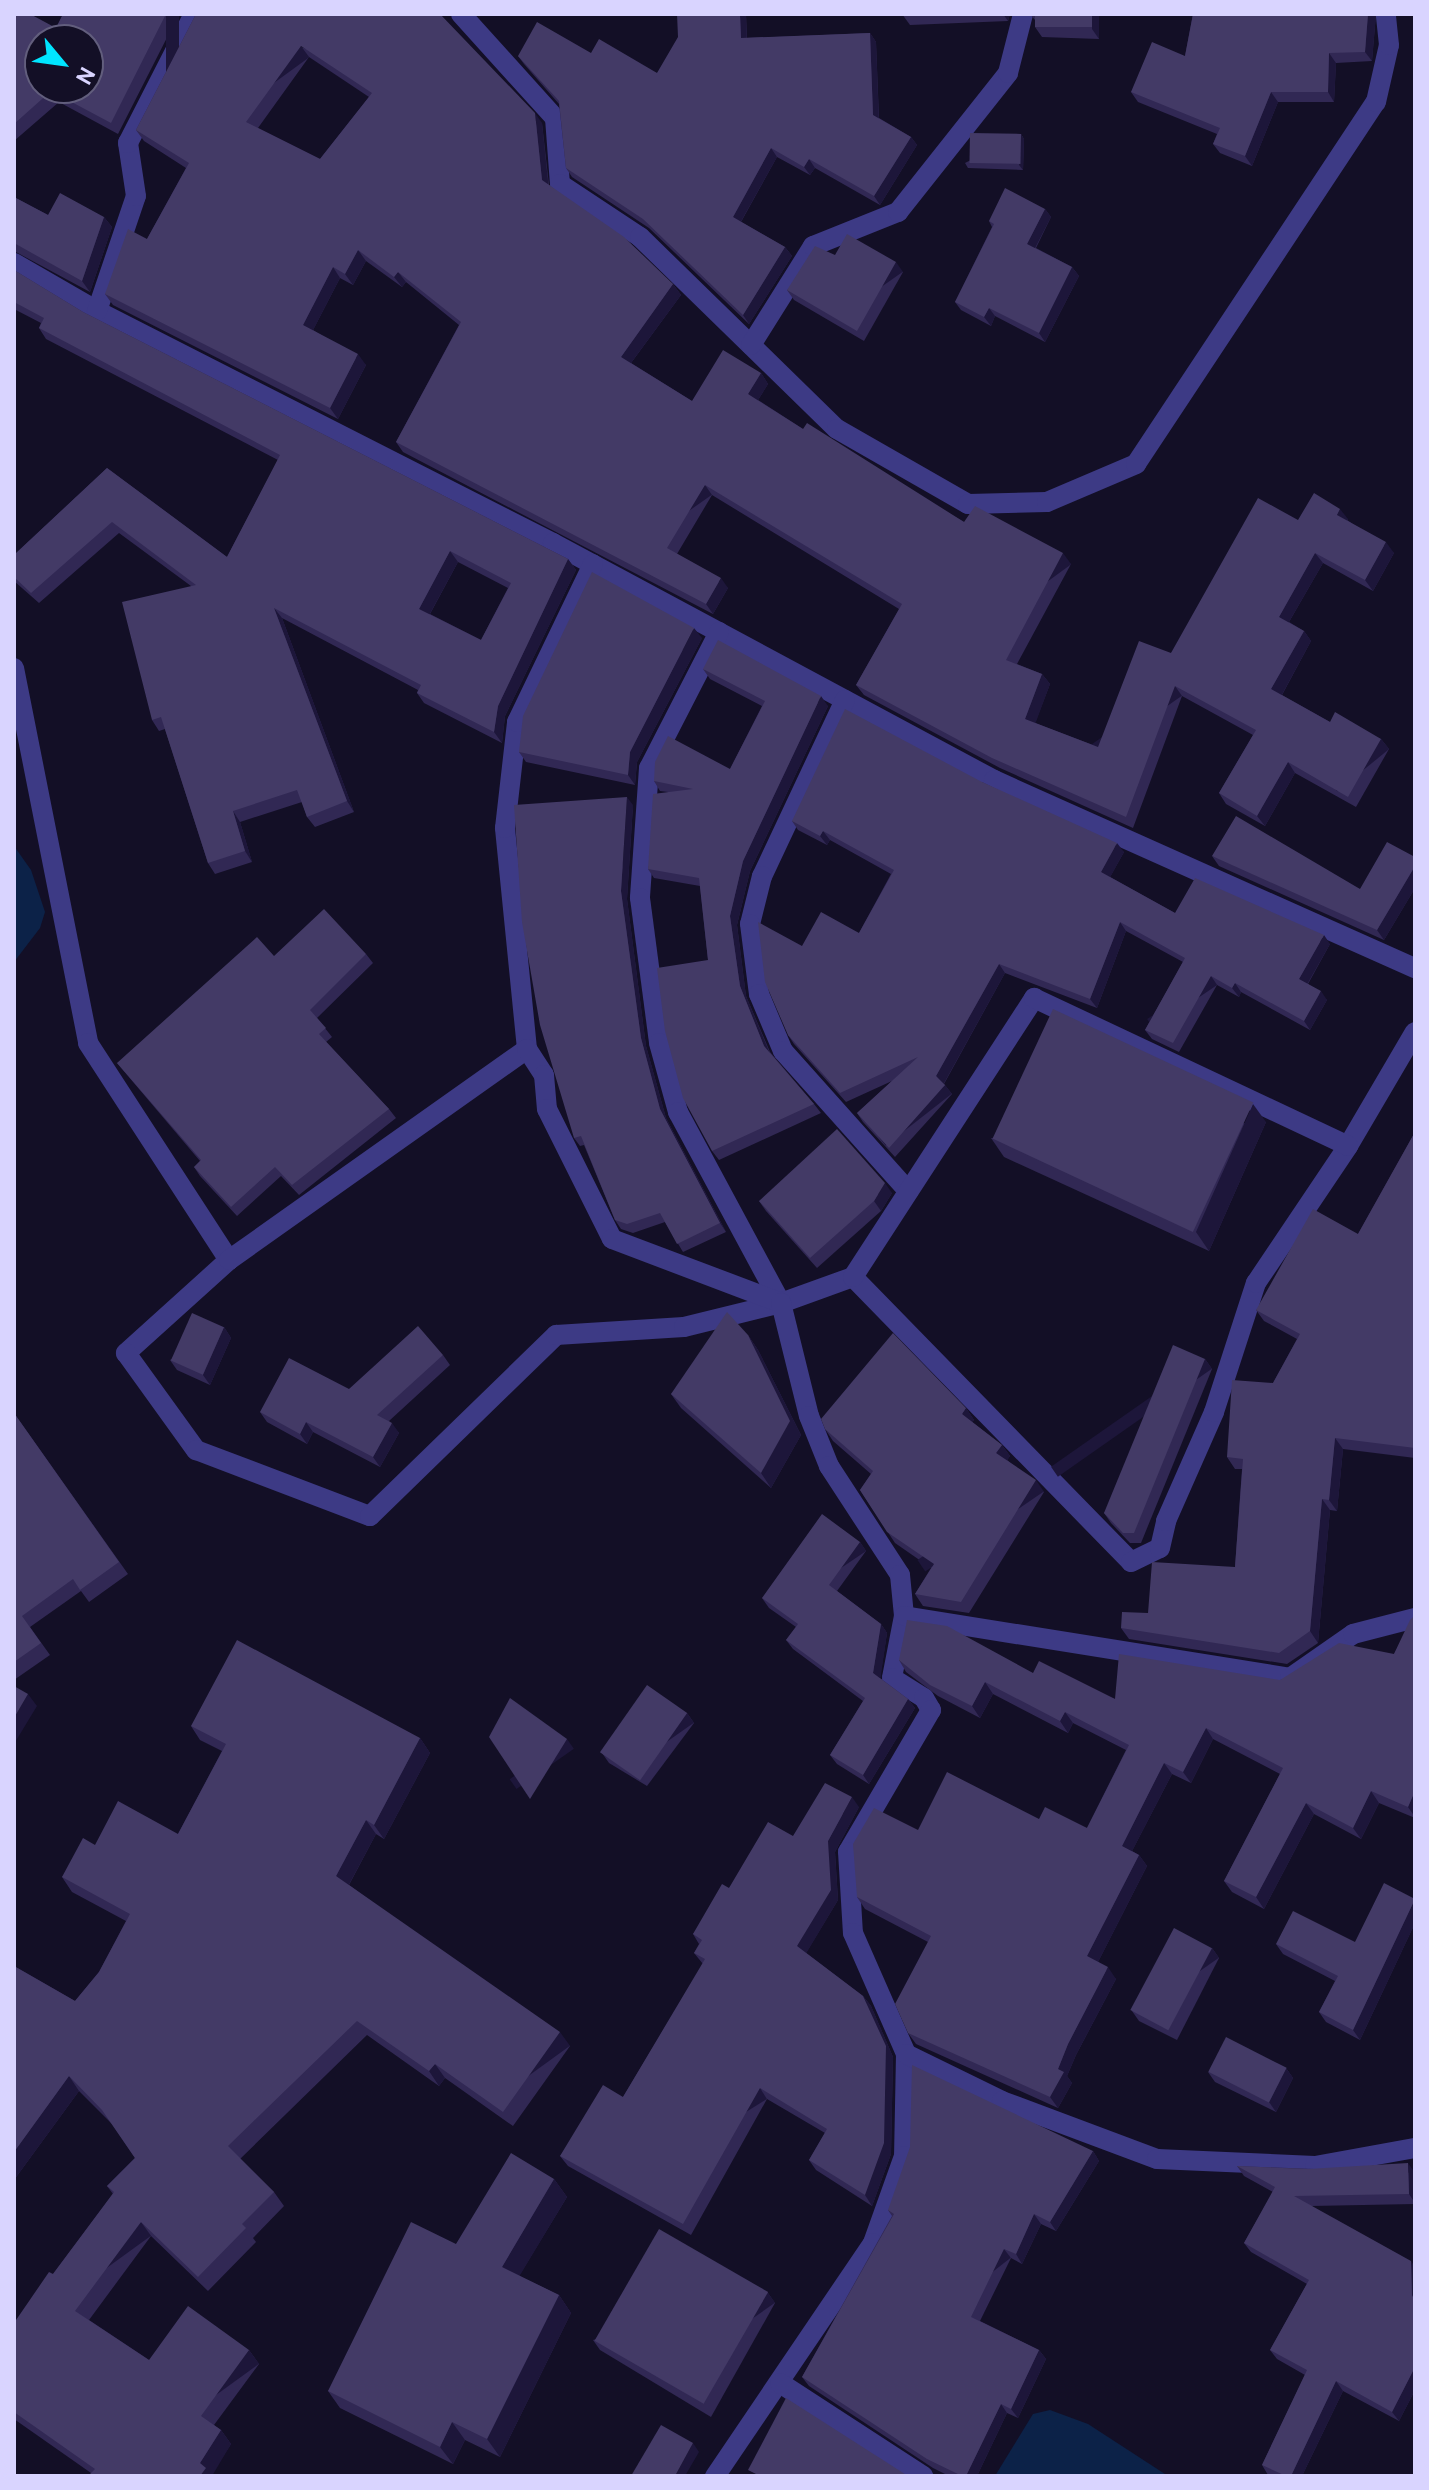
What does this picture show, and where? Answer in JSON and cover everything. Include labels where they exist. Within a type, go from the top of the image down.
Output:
[{"type":"street","points":[[97,311],[136,196],[128,143],[194,14]]},
{"type":"street","points":[[461,14],[555,118],[560,184],[640,237],[837,429],[968,504],[1047,502],[1136,464],[1376,102],[1389,45],[1386,14]]},
{"type":"street","points":[[751,345],[813,246],[898,212],[1008,73],[1023,14]]},
{"type":"street","points":[[14,263],[97,311],[593,564],[994,780],[1415,968]]},
{"type":"street","points":[[593,564],[517,722],[505,828],[527,1049],[544,1075],[547,1109],[612,1239],[781,1303]]},
{"type":"street","points":[[715,2476],[873,2243],[904,2156],[906,2054],[853,1933],[848,1852],[931,1710],[924,1698],[892,1678],[904,1616],[900,1575],[829,1466],[819,1441],[781,1303],[678,1112],[659,1043],[640,898],[649,768],[719,632]]},
{"type":"street","points":[[14,668],[88,1043],[229,1260]]},
{"type":"street","points":[[845,700],[762,876],[750,924],[759,994],[783,1051],[908,1191]]},
{"type":"street","points":[[527,1049],[229,1260],[126,1353],[196,1450],[370,1516],[556,1335],[684,1327],[781,1303],[853,1277],[1034,998],[1348,1146]]},
{"type":"street","points":[[853,1277],[1131,1562],[1160,1548],[1214,1412],[1256,1283],[1348,1146],[1415,1032]]},
{"type":"street","points":[[904,1616],[1290,1678],[1353,1634],[1415,1618]]},
{"type":"street","points":[[906,2054],[1002,2101],[1157,2159],[1315,2166],[1415,2148]]},
{"type":"street","points":[[780,2383],[923,2476]]},
{"type":"water","points":[[14,846],[31,870],[45,912],[40,928],[14,962]]},
{"type":"water","points":[[1050,2410],[1088,2424],[1168,2476],[995,2476],[1033,2414]]},
{"type":"building","points":[[14,14],[30,14],[49,24],[24,24],[24,104],[36,104],[14,124]]},
{"type":"building","points":[[63,14],[166,14],[111,123],[75,104],[104,104],[104,24],[58,24]]},
{"type":"building","points":[[196,14],[440,14],[535,113],[542,180],[624,237],[673,284],[621,357],[692,401],[723,350],[761,373],[748,394],[803,429],[807,423],[964,522],[975,506],[1063,553],[1006,660],[1042,674],[1025,719],[1098,747],[1139,641],[1171,653],[1258,498],[1298,520],[1314,493],[1340,509],[1337,515],[1386,542],[1365,580],[1315,553],[1279,617],[1304,631],[1271,689],[1330,722],[1335,712],[1381,739],[1348,797],[1288,762],[1257,816],[1219,793],[1256,730],[1175,686],[1126,817],[992,758],[856,685],[902,604],[705,485],[667,548],[721,578],[706,604],[396,442],[461,322],[398,272],[394,277],[358,250],[345,274],[333,267],[303,325],[358,354],[330,408],[105,294],[128,229],[147,239],[189,163],[136,130]],"holes":[[[301,46],[372,93],[320,159],[246,122]]]},
{"type":"building","points":[[677,14],[740,14],[741,38],[870,33],[873,115],[911,137],[874,196],[809,159],[804,167],[771,148],[733,217],[785,247],[743,315],[643,219],[566,168],[559,101],[518,56],[537,22],[591,53],[599,39],[657,73],[678,37]]},
{"type":"building","points":[[1035,14],[1092,14],[1092,27],[1035,27]]},
{"type":"building","points":[[1193,14],[1368,14],[1365,52],[1329,53],[1328,92],[1271,92],[1245,156],[1213,144],[1220,128],[1131,92],[1152,42],[1185,56]]},
{"type":"building","points":[[970,133],[1021,134],[1020,164],[969,163]]},
{"type":"building","points":[[1005,188],[1045,209],[1027,244],[1072,267],[1039,333],[989,308],[984,317],[955,302],[994,224],[989,221]]},
{"type":"building","points":[[60,193],[104,217],[82,281],[14,243],[14,197],[48,215]]},
{"type":"building","points":[[847,234],[896,262],[857,331],[787,290],[815,246],[835,255]]},
{"type":"building","points":[[14,270],[83,312],[568,559],[498,706],[494,732],[417,693],[421,685],[274,608],[347,801],[307,817],[297,790],[233,811],[245,851],[208,863],[161,717],[152,720],[122,602],[196,585],[112,522],[31,593],[14,577],[14,555],[107,468],[227,557],[280,455],[39,328],[44,318],[14,302]],"holes":[[[450,551],[511,583],[481,640],[419,609]]]},
{"type":"building","points":[[592,572],[694,628],[630,752],[628,775],[519,752],[523,716]]},
{"type":"building","points":[[718,640],[821,696],[743,861],[730,916],[740,986],[764,1046],[814,1104],[712,1151],[683,1098],[665,1031],[657,968],[708,960],[699,878],[648,869],[653,794],[693,789],[654,781],[655,762],[668,736],[730,769],[765,701],[703,669]]},
{"type":"building","points":[[845,709],[982,782],[1117,843],[1101,872],[1175,913],[1195,878],[1324,935],[1299,979],[1321,991],[1304,1021],[1235,983],[1232,988],[1211,976],[1173,1043],[1145,1030],[1185,958],[1120,922],[1090,999],[999,964],[936,1076],[945,1085],[889,1148],[857,1113],[918,1057],[840,1093],[788,1035],[765,982],[758,922],[802,946],[821,912],[859,933],[894,870],[823,831],[820,836],[792,821]]},
{"type":"building","points":[[627,797],[621,891],[641,1038],[660,1109],[720,1223],[677,1244],[660,1213],[627,1224],[615,1220],[581,1136],[574,1138],[540,1025],[522,922],[514,805]]},
{"type":"building","points":[[1236,816],[1360,889],[1387,842],[1415,857],[1415,866],[1377,930],[1212,856]]},
{"type":"building","points":[[324,909],[366,954],[310,1010],[326,1028],[319,1034],[389,1109],[292,1185],[275,1167],[231,1207],[194,1167],[201,1160],[117,1063],[257,937],[274,956]]},
{"type":"building","points":[[1053,1009],[1253,1102],[1193,1232],[993,1139]]},
{"type":"building","points":[[837,1129],[885,1183],[874,1201],[810,1258],[759,1201]]},
{"type":"building","points":[[1415,1132],[1415,1448],[1335,1438],[1329,1500],[1322,1499],[1310,1631],[1279,1653],[1121,1628],[1122,1612],[1148,1613],[1152,1562],[1235,1567],[1243,1459],[1227,1457],[1232,1380],[1273,1383],[1300,1334],[1256,1310],[1313,1209],[1358,1234]]},
{"type":"building","points":[[727,1312],[748,1335],[790,1421],[761,1473],[671,1394]]},
{"type":"building","points":[[192,1313],[224,1327],[203,1375],[171,1361]]},
{"type":"building","points":[[418,1326],[443,1355],[377,1415],[392,1423],[373,1457],[306,1422],[300,1434],[260,1412],[289,1358],[349,1389]]},
{"type":"building","points":[[893,1333],[966,1408],[962,1414],[1002,1445],[996,1453],[1036,1480],[961,1602],[915,1594],[934,1564],[887,1532],[860,1490],[873,1471],[825,1429],[821,1419]]},
{"type":"building","points":[[1173,1345],[1205,1359],[1134,1533],[1123,1533],[1104,1513]]},
{"type":"building","points":[[14,1413],[119,1562],[80,1590],[73,1579],[22,1616],[41,1643],[14,1662]]},
{"type":"building","points":[[822,1514],[860,1542],[829,1585],[881,1624],[873,1673],[908,1699],[863,1775],[830,1755],[865,1698],[786,1640],[798,1624],[762,1598]]},
{"type":"building","points":[[1415,1615],[1415,1791],[1408,1807],[1371,1791],[1353,1828],[1306,1803],[1256,1897],[1224,1881],[1283,1768],[1206,1728],[1183,1772],[1164,1763],[1122,1846],[1139,1855],[1087,1956],[1108,1967],[1068,2044],[1058,2069],[1064,2072],[1050,2097],[908,2033],[895,2004],[931,1936],[857,1897],[853,1844],[874,1808],[918,1830],[947,1772],[1039,1819],[1045,1807],[1087,1828],[1129,1745],[1065,1712],[1060,1721],[985,1682],[972,1706],[930,1685],[899,1660],[907,1620],[947,1626],[1033,1673],[1039,1661],[1115,1699],[1119,1654],[1280,1680],[1339,1643],[1394,1654]]},
{"type":"building","points":[[237,1640],[420,1738],[374,1825],[366,1820],[336,1876],[560,2032],[503,2112],[435,2064],[429,2071],[357,2021],[228,2146],[274,2192],[242,2224],[246,2228],[198,2277],[141,2222],[75,2311],[149,2360],[188,2306],[249,2350],[201,2416],[221,2430],[200,2463],[206,2468],[200,2476],[88,2476],[95,2469],[14,2412],[14,2323],[49,2272],[53,2274],[114,2192],[107,2186],[135,2158],[102,2110],[69,2076],[14,2152],[14,1966],[75,2001],[99,1972],[130,1914],[62,1877],[83,1838],[95,1845],[118,1801],[178,1834],[226,1744],[191,1726]]},
{"type":"building","points":[[647,1685],[687,1713],[640,1780],[600,1752]]},
{"type":"building","points":[[14,1686],[28,1694],[14,1718]]},
{"type":"building","points":[[510,1698],[567,1739],[530,1799],[489,1737]]},
{"type":"building","points":[[825,1783],[852,1797],[828,1841],[831,1890],[797,1946],[863,1996],[886,2046],[884,2143],[865,2195],[809,2160],[827,2129],[760,2088],[683,2224],[560,2156],[603,2085],[623,2097],[705,1959],[694,1953],[702,1940],[693,1934],[722,1884],[729,1888],[768,1822],[793,1836]]},
{"type":"building","points":[[1384,1883],[1415,1899],[1353,2030],[1319,2012],[1338,1976],[1276,1944],[1293,1911],[1355,1942]]},
{"type":"building","points":[[1174,1928],[1212,1948],[1168,2030],[1130,2010]]},
{"type":"building","points":[[1226,2037],[1287,2068],[1269,2103],[1208,2072]]},
{"type":"building","points":[[912,2065],[1093,2151],[1050,2222],[1034,2214],[1016,2254],[1004,2249],[971,2317],[1039,2350],[1011,2409],[1001,2404],[966,2476],[927,2459],[802,2377],[894,2214],[888,2210],[910,2147]]},
{"type":"building","points":[[511,2153],[554,2179],[502,2267],[559,2295],[487,2439],[452,2422],[440,2447],[328,2391],[411,2222],[456,2244]]},
{"type":"building","points":[[1408,2163],[1409,2194],[1294,2196],[1411,2261],[1412,2297],[1415,2291],[1415,2367],[1392,2412],[1336,2381],[1291,2476],[1286,2476],[1262,2465],[1307,2370],[1270,2350],[1309,2280],[1244,2243],[1275,2187],[1237,2166],[1308,2169]]},
{"type":"building","points":[[659,2229],[768,2292],[704,2404],[595,2341]]},
{"type":"building","points":[[786,2398],[908,2476],[760,2476],[748,2470]]},
{"type":"building","points":[[661,2425],[693,2443],[675,2476],[631,2476]]}]
